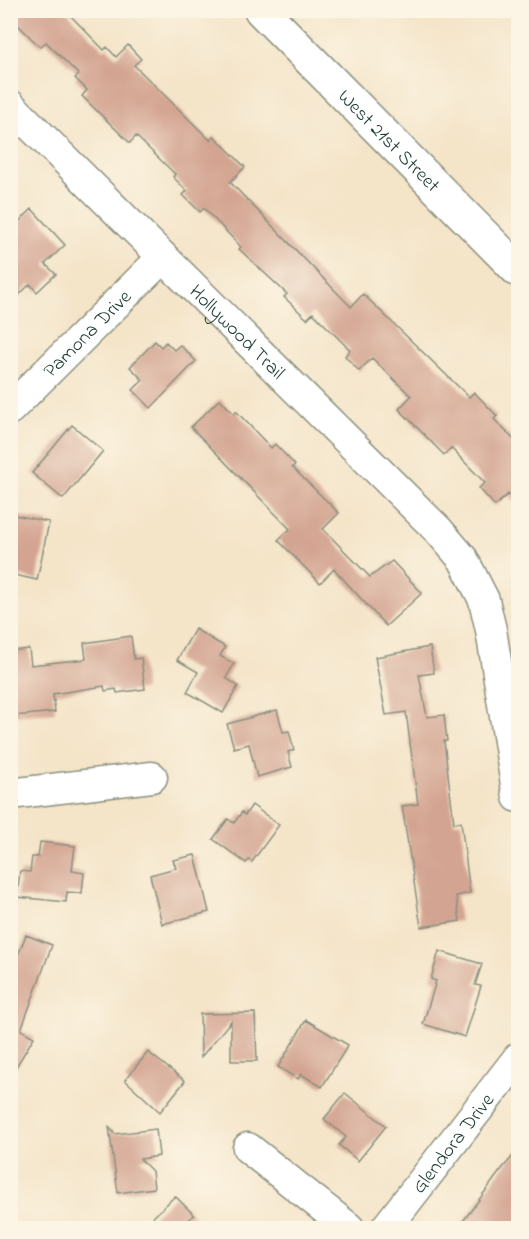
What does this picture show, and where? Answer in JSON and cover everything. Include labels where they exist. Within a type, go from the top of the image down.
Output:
[{"type":"street","name":"West 21st Street","points":[[261,10],[519,270]]},
{"type":"street","name":"Hollywood Trail","points":[[10,105],[439,531],[463,559],[484,600],[492,630],[519,797]]},
{"type":"street","name":"Pamona Drive","points":[[10,409],[163,257]]},
{"type":"street","points":[[10,794],[152,777]]},
{"type":"street","name":"Glendora Drive","points":[[386,1228],[519,1058]]},
{"type":"street","points":[[248,1148],[349,1228]]},
{"type":"building","points":[[10,10],[65,10],[104,50],[107,47],[116,57],[128,45],[141,59],[134,65],[210,140],[214,136],[245,167],[230,182],[351,307],[363,294],[469,397],[474,392],[497,416],[494,419],[519,445],[519,506],[508,494],[495,506],[479,488],[485,483],[451,448],[444,455],[399,409],[411,396],[372,358],[359,371],[345,356],[350,350],[313,313],[307,319],[284,297],[287,294],[239,249],[241,247],[204,208],[200,212],[183,195],[187,191],[173,177],[175,174],[136,136],[130,143],[82,96],[87,90],[75,78],[79,75],[46,42],[40,47],[10,17]]},
{"type":"building","points":[[32,209],[65,245],[45,264],[56,274],[37,292],[30,284],[10,304],[10,230]]},
{"type":"building","points":[[155,341],[161,347],[166,342],[174,350],[180,345],[196,361],[151,408],[133,390],[143,380],[130,367]]},
{"type":"building","points":[[220,399],[234,414],[236,411],[271,448],[275,444],[295,465],[292,467],[339,513],[323,529],[370,577],[392,561],[422,593],[386,626],[334,569],[320,583],[278,540],[290,529],[191,427]]},
{"type":"building","points":[[72,425],[103,451],[63,499],[32,473]]},
{"type":"building","points":[[10,514],[49,522],[37,580],[10,574]]},
{"type":"building","points":[[195,629],[225,647],[220,656],[234,664],[226,678],[238,686],[223,713],[187,692],[198,672],[177,660]]},
{"type":"building","points":[[131,636],[134,659],[141,658],[145,689],[117,693],[116,689],[105,691],[104,686],[53,694],[55,712],[14,716],[13,704],[10,705],[10,651],[29,649],[31,665],[86,659],[84,643]]},
{"type":"building","points":[[430,647],[434,673],[419,675],[427,717],[444,715],[447,741],[444,741],[454,823],[461,822],[470,893],[456,896],[460,921],[421,927],[402,806],[418,804],[406,712],[386,715],[375,657]]},
{"type":"building","points":[[277,710],[283,732],[289,731],[294,750],[288,752],[292,767],[257,777],[249,744],[234,748],[227,724]]},
{"type":"building","points":[[252,805],[279,825],[252,862],[249,860],[246,863],[213,839],[228,819],[234,823],[242,812],[245,815]]},
{"type":"building","points":[[40,842],[75,846],[72,871],[84,873],[82,893],[67,892],[66,902],[17,897],[20,871],[30,872],[32,857],[38,857]]},
{"type":"building","points":[[195,855],[209,912],[162,924],[150,875],[176,868],[173,860]]},
{"type":"building","points":[[26,935],[52,945],[21,1030],[34,1037],[10,1077],[10,975]]},
{"type":"building","points":[[439,951],[482,964],[475,985],[481,986],[465,1037],[423,1024],[436,981],[431,979]]},
{"type":"building","points":[[255,1013],[257,1061],[231,1061],[231,1021],[201,1057],[200,1014]]},
{"type":"building","points":[[306,1020],[348,1045],[322,1087],[301,1074],[298,1079],[278,1067]]},
{"type":"building","points":[[148,1052],[185,1081],[160,1112],[125,1080]]},
{"type":"building","points":[[345,1093],[386,1126],[358,1161],[339,1145],[346,1137],[324,1119]]},
{"type":"building","points":[[109,1127],[115,1134],[156,1129],[159,1156],[140,1159],[152,1171],[154,1188],[118,1193]]},
{"type":"building","points":[[519,1149],[519,1228],[458,1228],[501,1170]]},
{"type":"building","points":[[175,1196],[194,1215],[180,1228],[142,1228]]}]
